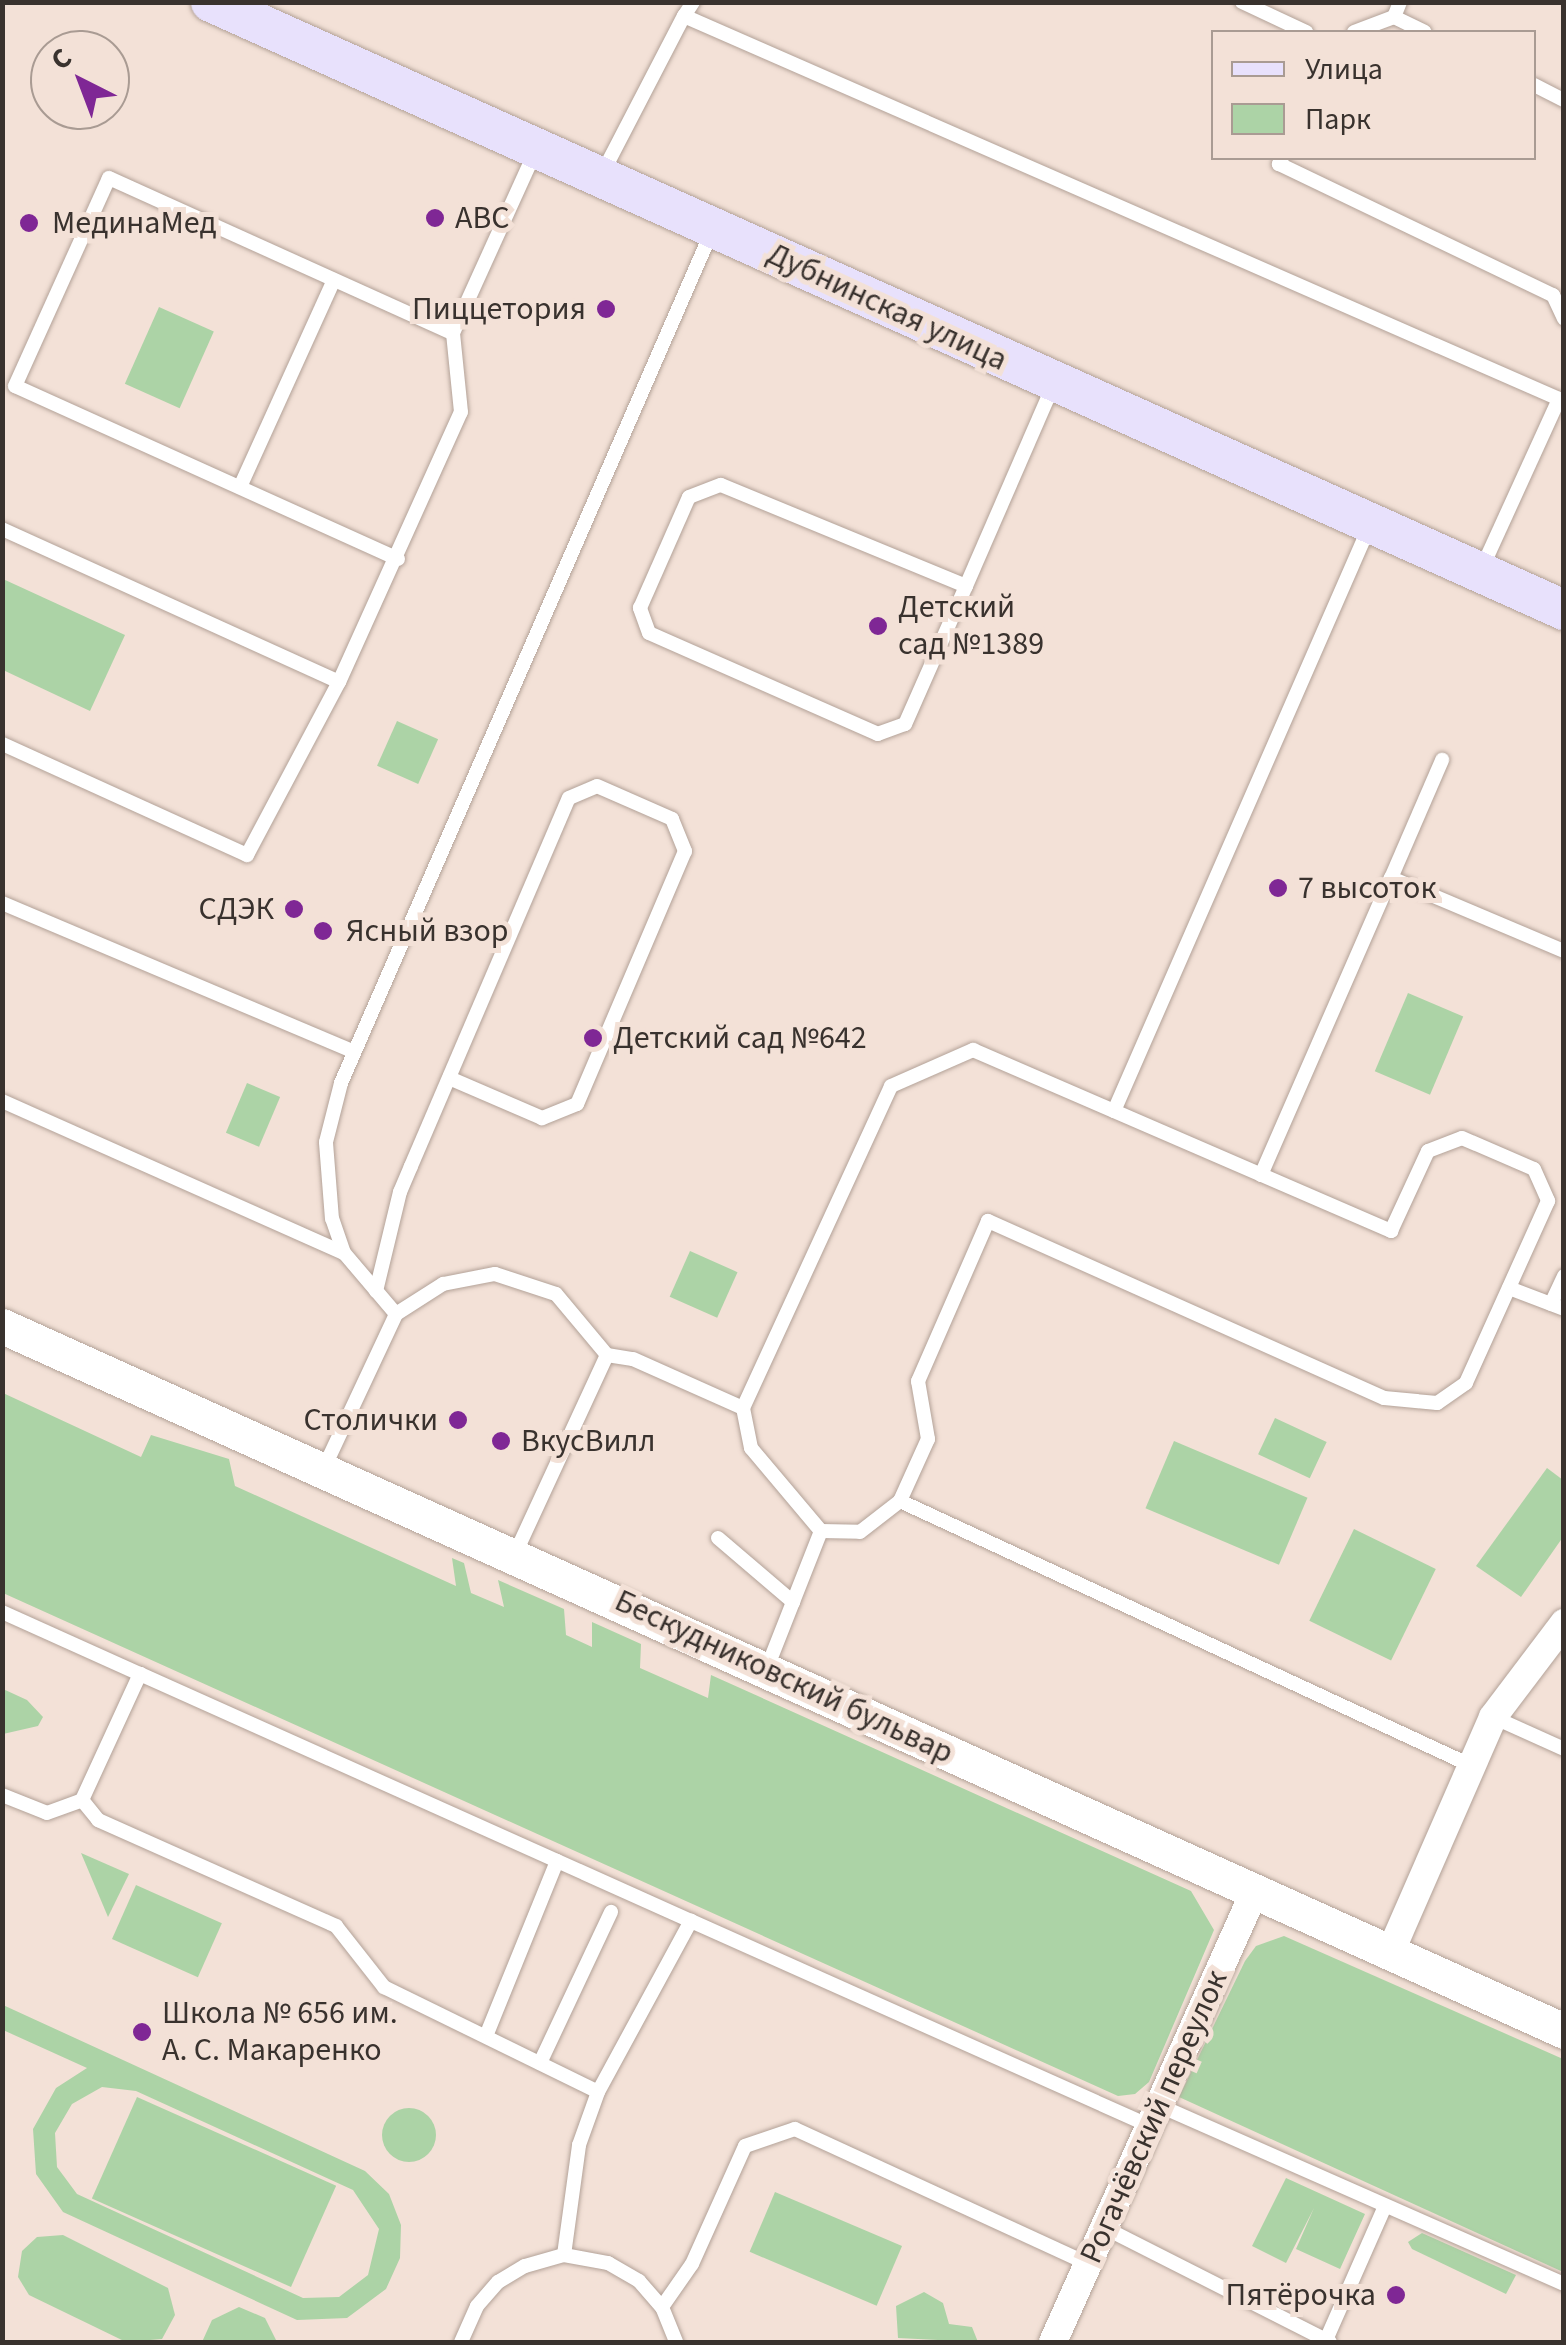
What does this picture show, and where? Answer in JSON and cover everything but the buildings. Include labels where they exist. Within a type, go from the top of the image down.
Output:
[{"type":"main road","name":"Дубнинская улица","points":[[211,2],[1564,610]]},
{"type":"street","name":"Бескудниковский бульвар","points":[[2,1326],[514,1554],[1564,2032]]},
{"type":"street","points":[[1390,1952],[1493,1717],[1564,1623]]},
{"type":"street","name":"Рогачёвский переулок","points":[[1054,2342],[1254,1892]]},
{"type":"lane","points":[[601,175],[693,2]]},
{"type":"lane","points":[[1242,2],[1302,30]]},
{"type":"lane","points":[[1358,30],[1397,10],[1422,30]]},
{"type":"lane","points":[[684,16],[1561,393],[1480,571]]},
{"type":"lane","points":[[1536,86],[1564,100]]},
{"type":"lane","points":[[2,744],[247,855],[339,682],[461,412],[452,333],[538,146]]},
{"type":"lane","points":[[1281,160],[1280,164],[1553,295],[1564,319]]},
{"type":"lane","points":[[398,558],[15,386],[109,178],[452,333]]},
{"type":"lane","points":[[396,1314],[344,1253],[332,1219],[326,1142],[352,1051],[714,226]]},
{"type":"lane","points":[[240,487],[334,280]]},
{"type":"lane","points":[[966,586],[721,485],[688,497],[640,608],[649,633],[878,734],[905,724],[966,586],[1054,384]]},
{"type":"lane","points":[[1114,1111],[1370,522]]},
{"type":"lane","points":[[2,529],[339,682]]},
{"type":"lane","points":[[1260,1175],[1442,760]]},
{"type":"lane","points":[[376,1291],[400,1192],[569,798],[597,786],[672,819],[686,852],[577,1104],[542,1118],[449,1078]]},
{"type":"lane","points":[[1391,878],[1564,951]]},
{"type":"lane","points":[[2,903],[352,1051]]},
{"type":"lane","points":[[973,1050],[1114,1111],[1390,1232],[1428,1151],[1462,1138],[1534,1169],[1548,1201],[1466,1383],[1437,1403],[1384,1398],[988,1221],[918,1381],[928,1438],[900,1500],[860,1532],[821,1530],[751,1448],[743,1408],[891,1086],[973,1050]]},
{"type":"lane","points":[[2,1101],[344,1253]]},
{"type":"lane","points":[[324,1469],[396,1314],[443,1284],[496,1274],[556,1294],[606,1355],[633,1359],[743,1408]]},
{"type":"lane","points":[[1509,1288],[1558,1307],[1564,1276]]},
{"type":"lane","points":[[514,1554],[606,1355]]},
{"type":"lane","points":[[900,1500],[1470,1766]]},
{"type":"lane","points":[[767,1669],[821,1530]]},
{"type":"lane","points":[[718,1538],[793,1602]]},
{"type":"lane","points":[[2,1612],[691,1921],[1154,2116],[1385,2206],[1564,2284]]},
{"type":"lane","points":[[2,1795],[47,1813],[82,1800],[140,1674]]},
{"type":"lane","points":[[1493,1717],[1564,1749]]},
{"type":"lane","points":[[82,1800],[98,1820],[336,1926],[384,1987],[598,2092]]},
{"type":"lane","points":[[486,2036],[557,1861]]},
{"type":"lane","points":[[540,2063],[611,1912]]},
{"type":"lane","points":[[564,2256],[580,2145],[598,2092],[691,1921]]},
{"type":"lane","points":[[662,2308],[692,2264],[746,2146],[795,2130],[1088,2264]]},
{"type":"lane","points":[[1107,2229],[1328,2342],[1385,2206]]},
{"type":"lane","points":[[462,2342],[477,2306],[498,2282],[524,2266],[564,2256],[608,2264],[638,2281],[662,2308],[676,2342]]},
{"type":"green space","points":[[159,307],[214,331],[180,408],[125,384]]},
{"type":"green space","points":[[3,579],[125,635],[90,711],[3,670]]},
{"type":"green space","points":[[397,721],[438,739],[418,784],[377,766]]},
{"type":"green space","points":[[1408,993],[1463,1016],[1430,1095],[1375,1071]]},
{"type":"green space","points":[[247,1083],[280,1097],[259,1147],[226,1133]]},
{"type":"green space","points":[[690,1251],[738,1272],[717,1318],[670,1297]]},
{"type":"green space","points":[[3,1393],[141,1457],[151,1435],[229,1459],[235,1486],[456,1586],[452,1558],[464,1563],[471,1593],[504,1607],[498,1580],[564,1609],[566,1635],[592,1647],[592,1622],[641,1644],[640,1668],[708,1698],[711,1675],[1191,1891],[1214,1930],[1149,2082],[1135,2094],[1118,2096],[3,1593]]},
{"type":"green space","points":[[1275,1418],[1327,1442],[1310,1478],[1258,1454]]},
{"type":"green space","points":[[1174,1441],[1307,1498],[1279,1565],[1145,1508]]},
{"type":"green space","points":[[1547,1468],[1563,1480],[1563,1537],[1521,1597],[1476,1566]]},
{"type":"green space","points":[[1354,1529],[1436,1569],[1391,1661],[1309,1621]]},
{"type":"green space","points":[[3,1689],[27,1700],[43,1717],[38,1726],[3,1734]]},
{"type":"green space","points":[[81,1853],[129,1874],[108,1917]]},
{"type":"green space","points":[[136,1885],[222,1923],[198,1977],[112,1939]]},
{"type":"green space","points":[[1284,1936],[1563,2059],[1563,2272],[1179,2097],[1245,1961],[1256,1946]]},
{"type":"green space","points":[[3,2005],[365,2171],[389,2194],[401,2225],[400,2258],[386,2289],[347,2318],[297,2320],[63,2212],[36,2174],[33,2129],[56,2088],[87,2068],[3,2030]],"holes":[[[102,2087],[136,2091],[353,2190],[379,2229],[368,2275],[339,2297],[303,2298],[77,2194],[57,2167],[55,2133],[72,2104]]]},
{"type":"green space","points":[[137,2097],[336,2186],[291,2287],[92,2198]]},
{"type":"green space","points":[[409,2108],[428,2116],[436,2135],[428,2154],[409,2162],[390,2154],[382,2135],[390,2116]]},
{"type":"green space","points":[[1286,2178],[1365,2214],[1340,2269],[1296,2249],[1314,2208],[1286,2263],[1252,2246]]},
{"type":"green space","points":[[775,2192],[902,2246],[877,2306],[750,2252]]},
{"type":"green space","points":[[1422,2233],[1516,2275],[1506,2294],[1412,2249],[1408,2242]]},
{"type":"green space","points":[[63,2235],[168,2288],[175,2315],[162,2339],[126,2342],[29,2295],[18,2277],[22,2251],[37,2237]]},
{"type":"green space","points":[[924,2292],[943,2303],[949,2324],[972,2327],[978,2342],[898,2338],[896,2306]]},
{"type":"green space","points":[[239,2307],[265,2318],[277,2342],[202,2342],[212,2320]]},
{"type":"place","name":"ABC","points":[[435,218]]},
{"type":"place","name":"МединаМед","points":[[29,223]]},
{"type":"place","name":"Пиццетория","points":[[606,309]]},
{"type":"place","name":"Детский сад №1389","points":[[878,626]]},
{"type":"place","name":"7 высоток","points":[[1278,888]]},
{"type":"place","name":"СДЭК","points":[[294,909]]},
{"type":"place","name":"Ясный взор","points":[[323,931]]},
{"type":"place","name":"Детский сад №642","points":[[593,1038]]},
{"type":"place","name":"Столички","points":[[458,1420]]},
{"type":"place","name":"ВкусВилл","points":[[501,1441]]},
{"type":"place","name":"Школа № 656 им. А. С. Макаренко","points":[[142,2032]]},
{"type":"place","name":"Пятёрочка","points":[[1396,2295]]}]
